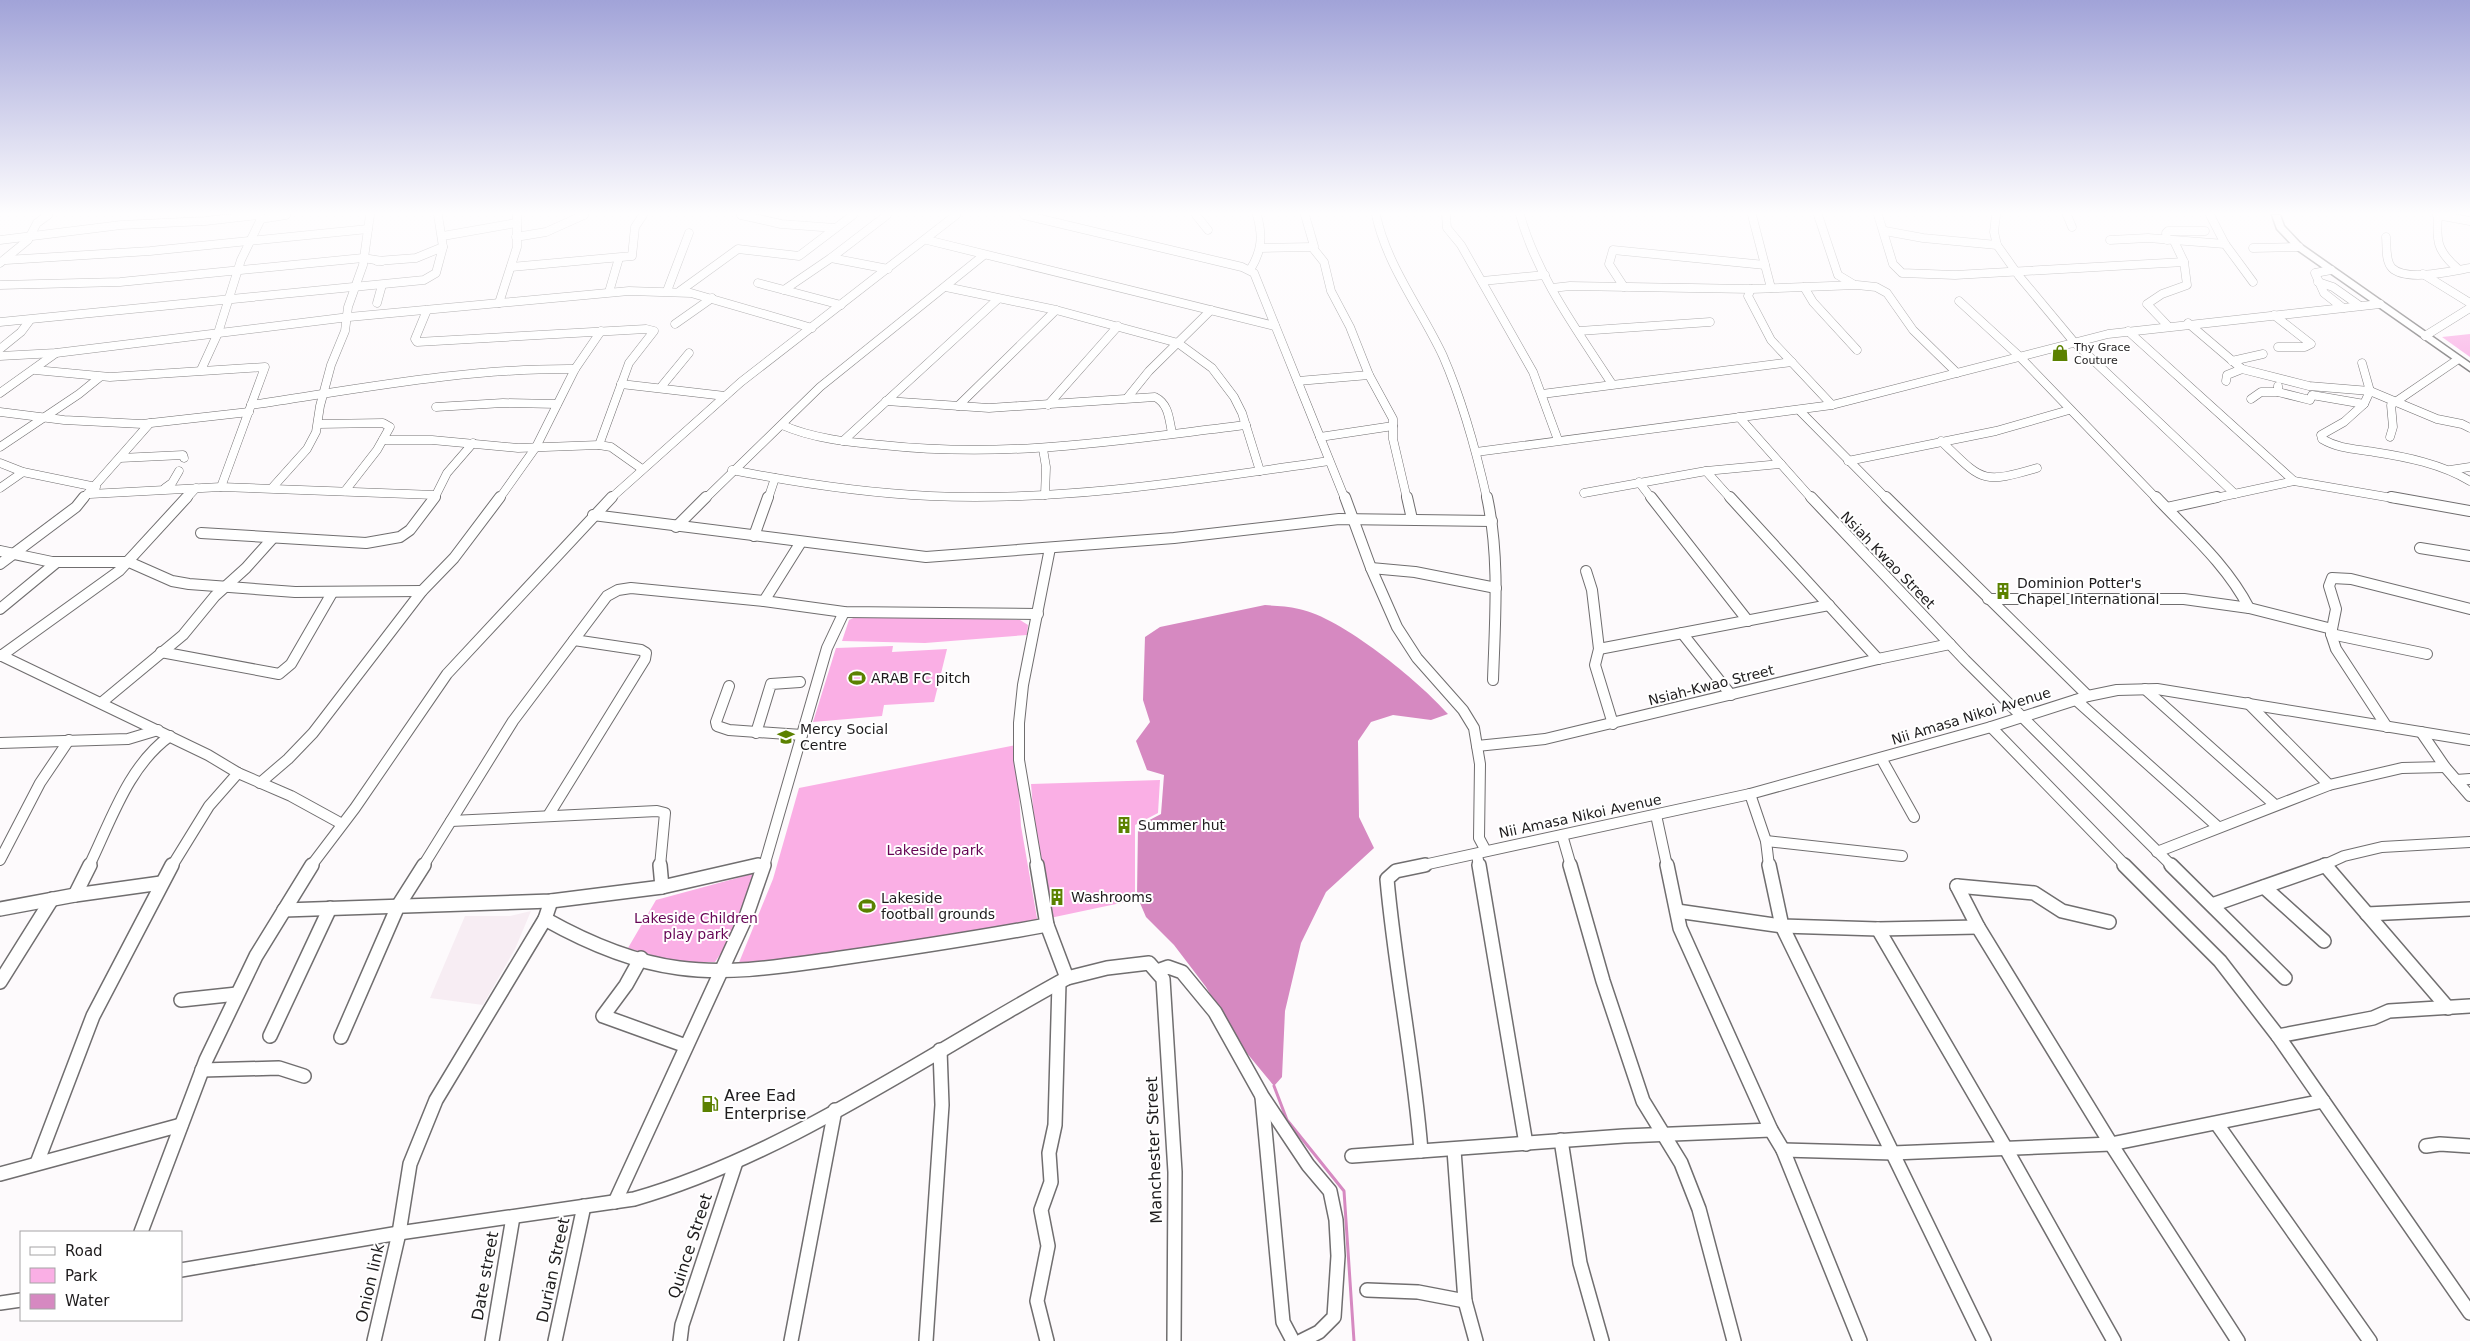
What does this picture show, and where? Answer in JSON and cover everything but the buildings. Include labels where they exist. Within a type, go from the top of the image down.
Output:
[{"type":"main road","points":[[2342,278],[2470,368]]},
{"type":"street","points":[[0,285],[120,282],[161,278]]},
{"type":"street","points":[[201,370],[218,333],[227,301],[237,278]]},
{"type":"street","points":[[272,488],[307,449],[318,424],[331,365],[345,331],[348,307],[357,278]]},
{"type":"street","points":[[0,322],[354,288],[432,278]]},
{"type":"street","points":[[499,303],[507,278]]},
{"type":"street","points":[[609,292],[613,278]]},
{"type":"street","points":[[667,290],[672,278]]},
{"type":"street","points":[[680,291],[700,278]]},
{"type":"street","points":[[784,290],[802,278]]},
{"type":"street","points":[[141,1231],[202,1070],[256,956],[284,910],[342,824],[447,674],[593,515],[725,396],[877,278]]},
{"type":"street","points":[[676,527],[732,470],[782,425],[820,387],[877,339],[957,278]]},
{"type":"street","points":[[1077,278],[1275,326]]},
{"type":"street","points":[[1257,278],[1353,518],[1371,568],[1397,627],[1417,658],[1463,710],[1474,728],[1480,764],[1479,838],[1526,1144]]},
{"type":"street","points":[[1328,278],[1331,291],[1350,327],[1369,375],[1391,414],[1393,439],[1412,519]]},
{"type":"street","points":[[1401,278],[1454,383],[1476,452],[1492,520],[1496,588],[1493,680]]},
{"type":"street","points":[[1512,278],[1482,280],[1533,372],[1558,440]]},
{"type":"street","points":[[1546,278],[1612,384]]},
{"type":"street","points":[[1618,278],[1624,287]]},
{"type":"street","points":[[1768,278],[1771,288]]},
{"type":"street","points":[[1843,278],[1856,285]]},
{"type":"street","points":[[2020,278],[2074,342],[2235,494]]},
{"type":"street","points":[[2168,326],[2147,304],[2162,294],[2187,285],[2186,278]]},
{"type":"street","points":[[2250,278],[2253,282]]},
{"type":"street","points":[[2317,278],[2324,293],[2343,308]]},
{"type":"street","points":[[2429,278],[2470,303]]},
{"type":"street","points":[[2318,282],[2337,289],[2360,306]]},
{"type":"street","points":[[758,283],[841,305]]},
{"type":"street","points":[[377,303],[382,285]]},
{"type":"street","points":[[1552,288],[1570,286],[1751,289],[1856,285],[1883,290],[1913,330],[1957,373]]},
{"type":"street","points":[[946,287],[1056,310],[1178,343],[1212,368],[1234,397],[1246,424],[1260,471]]},
{"type":"street","points":[[1804,287],[1809,292],[1813,302],[1858,350]]},
{"type":"street","points":[[1751,289],[1748,296],[1765,331],[1832,404]]},
{"type":"street","points":[[0,356],[56,352],[427,310],[609,292],[667,290],[712,298],[812,328]]},
{"type":"street","points":[[675,324],[712,298]]},
{"type":"street","points":[[843,441],[998,299]]},
{"type":"street","points":[[1959,301],[2018,355],[2167,508],[2228,573],[2239,588],[2249,608]]},
{"type":"street","points":[[1476,452],[1799,410],[1832,404],[1957,373],[2018,355],[2128,331],[2188,323],[2380,304]]},
{"type":"street","points":[[2425,336],[2470,308]]},
{"type":"street","points":[[427,310],[415,339],[416,342],[601,331],[646,329],[654,331],[629,364],[599,445]]},
{"type":"street","points":[[958,406],[1056,310]]},
{"type":"street","points":[[1128,397],[1149,371],[1211,310]]},
{"type":"street","points":[[2274,315],[2311,344],[2305,348],[2278,347]]},
{"type":"street","points":[[0,349],[21,332],[30,320]]},
{"type":"street","points":[[1579,331],[1710,322]]},
{"type":"street","points":[[2188,323],[2242,369],[2309,386],[2370,391],[2437,419],[2462,424],[2470,428]]},
{"type":"street","points":[[1048,405],[1118,326]]},
{"type":"street","points":[[260,783],[288,759],[313,733],[422,591],[454,558],[480,525],[536,446],[575,368],[601,331]]},
{"type":"street","points":[[2128,331],[2294,481]]},
{"type":"street","points":[[0,393],[35,370],[56,352]]},
{"type":"street","points":[[661,387],[689,353]]},
{"type":"street","points":[[2232,361],[2263,354]]},
{"type":"street","points":[[2390,436],[2393,427],[2391,405],[2457,360]]},
{"type":"street","points":[[1542,394],[1792,362]]},
{"type":"street","points":[[2362,363],[2370,391],[2364,404],[2344,422],[2322,434],[2322,439],[2338,448],[2376,452],[2450,470],[2470,481]]},
{"type":"street","points":[[35,370],[100,377],[155,375],[264,366],[221,487]]},
{"type":"street","points":[[0,412],[44,417],[150,423],[250,408],[393,382],[479,373],[575,368]]},
{"type":"street","points":[[2226,381],[2228,375],[2242,369]]},
{"type":"street","points":[[1298,382],[1369,375]]},
{"type":"street","points":[[0,447],[100,377]]},
{"type":"street","points":[[621,384],[661,387],[725,396]]},
{"type":"street","points":[[2251,399],[2261,392],[2278,389],[2310,400],[2312,395],[2309,386]]},
{"type":"street","points":[[2312,395],[2364,404]]},
{"type":"street","points":[[886,400],[989,408],[1048,405],[1128,397],[1160,398],[1168,412],[1172,433]]},
{"type":"street","points":[[436,407],[503,403],[557,404]]},
{"type":"street","points":[[1799,410],[1848,461],[2088,696]]},
{"type":"street","points":[[1848,461],[1996,431],[2070,410]]},
{"type":"street","name":"Nsiah Kwao Street","points":[[1739,418],[1782,464],[1844,536],[2021,718],[2285,978]]},
{"type":"street","points":[[0,564],[56,524],[93,490],[150,423]]},
{"type":"street","points":[[318,424],[388,424],[390,427],[383,440],[345,491]]},
{"type":"street","points":[[782,425],[806,434],[843,441],[904,448],[973,451],[1043,449],[1246,424]]},
{"type":"street","points":[[1320,437],[1393,426]]},
{"type":"street","points":[[383,440],[432,440],[518,448],[599,445],[610,447],[642,470]]},
{"type":"street","points":[[1941,441],[1978,475],[1986,478],[1994,478],[2037,468]]},
{"type":"street","points":[[201,533],[272,539],[366,543],[387,541],[410,530],[435,495],[457,459],[473,444]]},
{"type":"street","points":[[1043,449],[1046,467],[1045,495]]},
{"type":"street","points":[[120,458],[183,454],[184,458]]},
{"type":"street","points":[[732,470],[826,488],[960,498],[1072,494],[1329,461]]},
{"type":"street","points":[[0,463],[23,472],[93,490],[221,487],[435,495]]},
{"type":"street","points":[[1584,493],[1706,471],[1782,464]]},
{"type":"street","points":[[2450,470],[2470,466]]},
{"type":"street","points":[[165,488],[172,483],[179,471]]},
{"type":"street","points":[[1706,471],[1878,659]]},
{"type":"street","points":[[0,488],[23,472]]},
{"type":"street","points":[[754,536],[775,478]]},
{"type":"street","points":[[2167,508],[2294,481],[2470,512]]},
{"type":"street","points":[[1639,482],[1748,620]]},
{"type":"street","points":[[196,488],[129,562],[1,657],[208,754],[238,773],[291,796],[342,824]]},
{"type":"street","points":[[593,515],[676,527],[926,557],[1050,548],[1353,518],[1492,520]]},
{"type":"street","points":[[101,703],[182,635],[272,539]]},
{"type":"street","points":[[764,601],[801,542]]},
{"type":"street","points":[[1047,1341],[1037,1301],[1048,1246],[1041,1210],[1042,1202],[1051,1182],[1049,1153],[1054,1125],[1063,981],[1047,926],[1019,760],[1018,743],[1023,677],[1029,661],[1050,548]]},
{"type":"street","points":[[2420,548],[2470,556]]},
{"type":"street","points":[[0,551],[37,561],[129,562],[172,581],[189,584],[332,593],[422,591]]},
{"type":"street","points":[[0,609],[57,562]]},
{"type":"street","points":[[1371,568],[1415,572],[1496,588]]},
{"type":"street","points":[[1586,571],[1592,590],[1599,649],[1595,665],[1612,724]]},
{"type":"street","points":[[2387,727],[2336,649],[2332,632],[2336,609],[2329,586],[2332,578],[2351,579],[2470,609]]},
{"type":"street","points":[[341,1037],[398,906],[513,721],[607,596],[618,590],[631,588],[764,601],[844,612],[1038,614]]},
{"type":"street","points":[[161,652],[280,674],[291,664],[332,593]]},
{"type":"street","points":[[1988,599],[2184,599],[2249,608],[2332,632],[2426,654]]},
{"type":"street","points":[[1599,649],[1829,605]]},
{"type":"street","points":[[615,1202],[746,917],[776,829],[827,648],[844,612]]},
{"type":"street","points":[[1682,633],[1731,695]]},
{"type":"street","points":[[548,816],[646,659],[646,653],[641,650],[574,640]]},
{"type":"street","name":"Nsiah-Kwao Street","points":[[1477,746],[1545,739],[1878,659],[1950,644]]},
{"type":"street","points":[[756,733],[771,684],[800,682]]},
{"type":"street","points":[[728,686],[716,722],[717,726],[729,730],[756,733],[802,735]]},
{"type":"street","points":[[2145,689],[2275,805]]},
{"type":"street","name":"Nii Amasa Nikoi Avenue","points":[[1421,1150],[1388,879],[1391,874],[1412,866],[1481,853],[1750,794],[1991,727],[2088,696],[2117,690],[2145,689],[2248,703],[2470,740]]},
{"type":"street","points":[[2076,700],[2218,827]]},
{"type":"street","points":[[2248,703],[2329,785]]},
{"type":"street","points":[[1991,727],[2068,808],[2220,961],[2278,1036],[2427,1254],[2470,1313]]},
{"type":"street","points":[[0,743],[134,738],[158,730]]},
{"type":"street","points":[[2422,732],[2446,767],[2470,796]]},
{"type":"street","points":[[75,895],[137,768],[153,748],[170,736]]},
{"type":"street","points":[[0,860],[41,779],[53,759],[69,740]]},
{"type":"street","points":[[1881,758],[1914,817]]},
{"type":"street","points":[[2157,852],[2329,785],[2402,768],[2446,767]]},
{"type":"street","points":[[37,1163],[93,1016],[161,884],[209,806],[238,773]]},
{"type":"street","points":[[2456,780],[2470,780]]},
{"type":"street","points":[[1750,794],[1766,841],[1771,877],[1782,926],[1984,1341]]},
{"type":"street","points":[[451,820],[657,810],[666,813],[670,821],[662,887]]},
{"type":"street","points":[[1656,815],[1677,911],[1686,941],[1771,1130],[1783,1150],[1860,1341]]},
{"type":"street","points":[[1562,834],[1603,981],[1643,1101],[1681,1163],[1699,1209],[1734,1341]]},
{"type":"street","points":[[1766,841],[1902,856]]},
{"type":"street","points":[[2212,905],[2325,865],[2344,856],[2382,847],[2470,842]]},
{"type":"street","points":[[284,910],[485,905],[551,901],[662,887],[764,863]]},
{"type":"street","points":[[2325,865],[2448,1008]]},
{"type":"street","points":[[0,909],[75,895],[161,884]]},
{"type":"street","points":[[2109,922],[2062,911],[2034,893],[1957,886],[1978,927],[2111,1144],[2238,1341]]},
{"type":"street","points":[[2264,887],[2324,941]]},
{"type":"street","points":[[0,982],[52,899]]},
{"type":"street","name":"Onion link","points":[[374,1341],[399,1233],[410,1164],[422,1131],[436,1100],[545,919],[551,901]]},
{"type":"street","points":[[270,1036],[330,908]]},
{"type":"street","points":[[2367,914],[2470,909]]},
{"type":"street","points":[[1677,911],[1782,926],[1878,929],[1978,927]]},
{"type":"street","points":[[545,919],[585,941],[641,958],[679,968],[720,970],[767,968],[807,963],[929,946],[1047,926]]},
{"type":"street","points":[[1878,929],[2005,1147],[2114,1341]]},
{"type":"street","points":[[641,958],[626,985],[604,1016],[686,1046]]},
{"type":"street","points":[[182,1270],[399,1233],[634,1200],[669,1189],[736,1162],[835,1110],[1063,981],[1090,970],[1134,963],[1153,967],[1168,967],[1182,972],[1200,992],[1216,1012],[1262,1096],[1308,1165],[1330,1191],[1336,1220],[1338,1256],[1334,1317],[1319,1332],[1301,1341]]},
{"type":"street","name":"Manchester Street","points":[[1153,967],[1163,979],[1175,1172],[1174,1341]]},
{"type":"street","points":[[181,1000],[237,994]]},
{"type":"street","points":[[2278,1036],[2373,1018],[2389,1011],[2448,1008],[2468,1011]]},
{"type":"street","points":[[926,1341],[942,1104],[940,1050]]},
{"type":"street","points":[[202,1070],[279,1068],[304,1076]]},
{"type":"street","points":[[1262,1096],[1280,1293],[1284,1322],[1293,1341]]},
{"type":"street","points":[[1783,1150],[1894,1153],[2111,1144],[2324,1101]]},
{"type":"street","points":[[791,1341],[835,1110]]},
{"type":"street","points":[[2217,1124],[2370,1341]]},
{"type":"street","points":[[0,1174],[181,1125]]},
{"type":"street","points":[[1352,1156],[1421,1150],[1454,1150],[1561,1140],[1771,1130]]},
{"type":"street","points":[[1561,1140],[1580,1263],[1602,1341]]},
{"type":"street","points":[[2426,1146],[2440,1144],[2470,1146]]},
{"type":"street","points":[[1454,1150],[1465,1300],[1476,1341]]},
{"type":"street","name":"Quince Street","points":[[680,1341],[682,1326],[736,1162]]},
{"type":"street","name":"Durian Street","points":[[555,1341],[584,1206]]},
{"type":"street","name":"Date street","points":[[492,1341],[513,1216]]},
{"type":"street","points":[[1366,1290],[1418,1292],[1465,1300]]},
{"type":"street","points":[[0,1303],[20,1300]]},
{"type":"shaded area","points":[[531,911],[515,949],[483,1005],[430,998],[465,916],[510,916]]},
{"type":"green space","points":[[2470,334],[2470,357],[2442,337]]},
{"type":"green space","points":[[858,616],[1020,620],[1028,625],[1027,635],[925,643],[842,641],[849,620]]},
{"type":"green space","name":"ARAB FC pitch","points":[[893,646],[892,652],[947,649],[934,702],[884,705],[882,716],[813,722],[836,648]]},
{"type":"green space","name":"Lakeside park","points":[[1016,745],[1021,826],[1038,924],[738,965],[773,879],[799,788]]},
{"type":"green space","points":[[1160,780],[1158,813],[1135,825],[1135,900],[1050,918],[1036,844],[1031,784]]},
{"type":"green space","name":"Lakeside Children play park","points":[[765,863],[746,917],[715,962],[676,962],[628,948],[656,900],[752,874]]},
{"type":"water","points":[[1265,605],[1299,609],[1316,614],[1336,624],[1379,652],[1419,685],[1448,714],[1431,720],[1393,715],[1371,722],[1358,741],[1359,817],[1374,848],[1326,892],[1301,943],[1285,1011],[1282,1077],[1274,1086],[1236,1040],[1206,987],[1174,945],[1146,917],[1137,896],[1138,826],[1161,814],[1164,775],[1147,770],[1136,741],[1150,722],[1143,700],[1145,637],[1160,627]]},
{"type":"waterway","points":[[1274,1086],[1287,1120],[1344,1191],[1354,1341]]},
{"type":"place","name":"Thy Grace Couture","points":[[2060,353]]},
{"type":"place","name":"Dominion Potter's Chapel International","points":[[2003,591]]},
{"type":"place","name":"ARAB FC pitch","points":[[857,678]]},
{"type":"place","name":"Mercy Social Centre","points":[[786,737]]},
{"type":"place","name":"Summer hut","points":[[1124,825]]},
{"type":"place","name":"Washrooms","points":[[1057,897]]},
{"type":"place","name":"Lakeside football grounds","points":[[867,906]]},
{"type":"place","name":"Aree Ead Enterprise","points":[[710,1104]]}]
